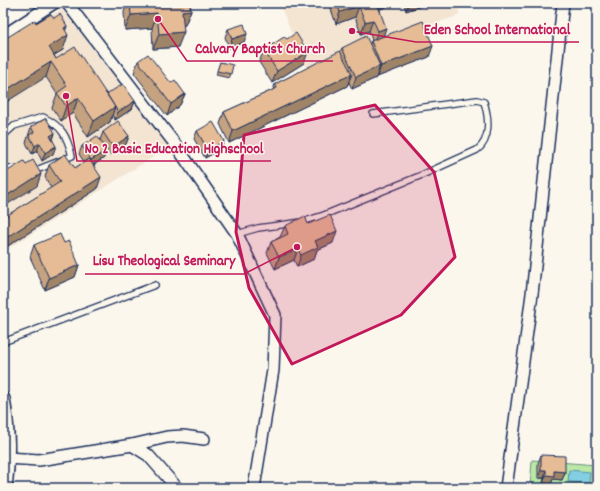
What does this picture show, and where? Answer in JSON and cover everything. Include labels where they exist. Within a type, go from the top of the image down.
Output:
[{"type":"street","points":[[3,36],[54,3]]},
{"type":"street","points":[[67,3],[175,144],[237,234],[275,315],[273,370],[254,488]]},
{"type":"street","points":[[506,488],[532,294],[563,3]]},
{"type":"street","points":[[3,399],[7,458],[5,488]]},
{"type":"street","points":[[7,458],[39,460],[183,436],[204,439]]},
{"type":"street","points":[[132,445],[148,455],[177,488]]},
{"type":"lane","points":[[237,234],[258,228],[302,222],[324,215],[470,153],[483,146],[487,139],[486,109],[484,102],[478,100],[373,114]]},
{"type":"lane","points":[[3,136],[14,126],[43,117],[54,122],[67,138],[72,156],[39,170],[3,168]]},
{"type":"lane","points":[[3,342],[155,285]]},
{"type":"highlighted area","points":[[375,105],[434,172],[455,257],[401,315],[292,364],[249,288],[236,232],[244,135]]},
{"type":"shaded area","points":[[279,3],[456,3],[460,15],[306,68]]},
{"type":"shaded area","points":[[62,9],[169,147],[3,252],[3,44]]},
{"type":"green space","points":[[532,460],[597,465],[597,488],[530,488]]},
{"type":"water","points":[[569,470],[590,472],[589,483],[568,482]]},
{"type":"building","points":[[130,3],[190,3],[191,10],[182,11],[184,32],[159,34],[157,13],[131,15]]},
{"type":"building","points":[[337,3],[377,3],[386,28],[378,31],[373,20],[365,22],[359,6],[340,12]]},
{"type":"building","points":[[51,14],[54,18],[60,14],[67,26],[64,28],[68,35],[49,47],[56,59],[75,47],[115,107],[94,121],[78,98],[66,106],[57,93],[67,86],[51,62],[3,92],[3,40],[35,20],[36,23]]},
{"type":"building","points":[[423,21],[433,46],[381,66],[371,41]]},
{"type":"building","points":[[244,24],[247,34],[232,39],[228,29]]},
{"type":"building","points":[[296,33],[308,52],[277,71],[264,50],[284,37],[287,39]]},
{"type":"building","points":[[366,36],[380,66],[356,77],[342,48]]},
{"type":"building","points":[[340,51],[352,74],[233,131],[224,112],[277,88],[275,84]]},
{"type":"building","points":[[148,54],[171,83],[175,80],[185,94],[171,104],[138,61]]},
{"type":"building","points":[[220,62],[233,65],[231,74],[217,71]]},
{"type":"building","points":[[123,84],[135,101],[118,112],[107,94]]},
{"type":"building","points":[[3,109],[9,119],[3,122]]},
{"type":"building","points":[[46,118],[55,133],[50,136],[56,146],[45,153],[40,143],[35,146],[29,135],[34,132],[31,127]]},
{"type":"building","points":[[118,121],[129,136],[113,147],[103,132]]},
{"type":"building","points":[[213,122],[224,141],[208,150],[197,131]]},
{"type":"building","points":[[97,136],[107,150],[91,160],[82,146]]},
{"type":"building","points":[[65,154],[75,168],[89,159],[101,177],[4,239],[3,218],[60,182],[49,165]]},
{"type":"building","points":[[33,160],[41,174],[3,198],[3,174],[24,161],[26,164]]},
{"type":"building","points":[[330,215],[337,231],[315,241],[318,247],[301,255],[298,249],[279,257],[271,242],[288,234],[285,226],[305,216],[308,224]]},
{"type":"building","points":[[60,234],[64,243],[69,241],[79,265],[49,278],[34,245]]},
{"type":"building","points":[[541,455],[565,456],[565,472],[554,471],[554,476],[546,475],[546,470],[541,470]]},
{"type":"place","name":"Calvary Baptist Church","points":[[158,19]]},
{"type":"place","name":"Eden School International","points":[[352,31]]},
{"type":"place","name":"No 2 Basic Education Highschool","points":[[66,96]]},
{"type":"place","name":"Lisu Theological Seminary","points":[[297,247]]}]
